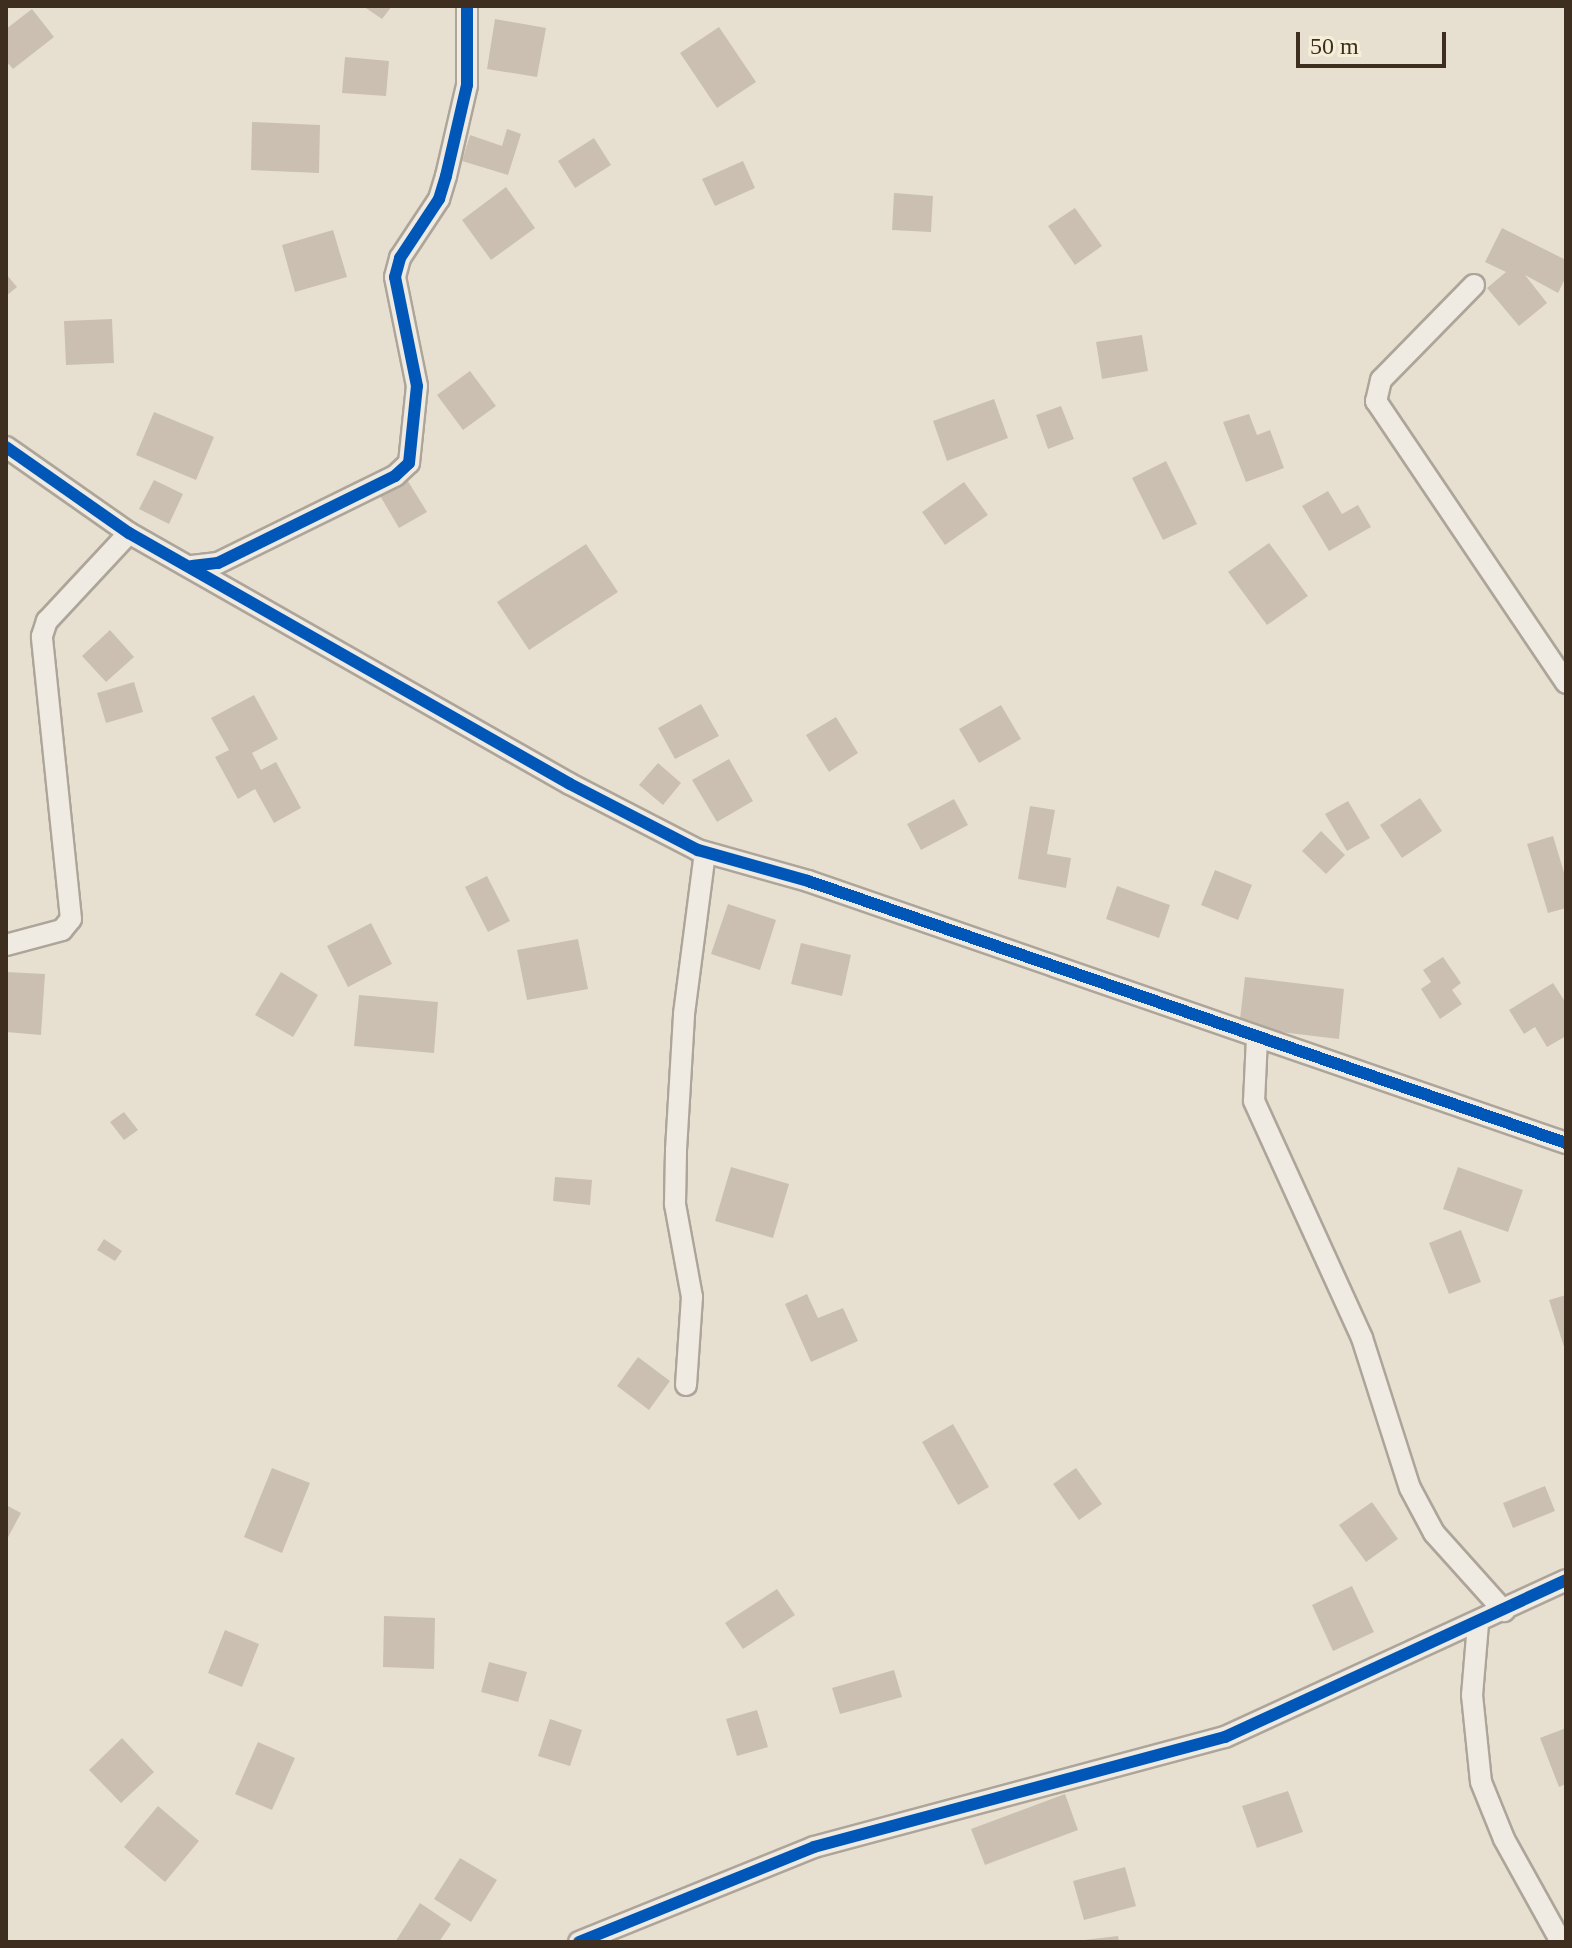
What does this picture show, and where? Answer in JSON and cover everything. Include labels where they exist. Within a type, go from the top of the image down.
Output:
[{"type":"street","points":[[192,566],[218,563],[395,476],[409,463],[417,386],[395,277],[400,258],[439,199],[446,176],[467,85],[467,6]]},
{"type":"street","points":[[1474,285],[1381,380],[1376,401],[1566,683]]},
{"type":"street","points":[[6,447],[129,533],[192,566],[570,784],[705,853],[808,881],[1566,1143]]},
{"type":"street","points":[[6,945],[62,930],[71,919],[42,636],[47,621],[129,533]]},
{"type":"street","points":[[686,1385],[692,1297],[675,1204],[676,1150],[684,1014],[705,853]]},
{"type":"street","points":[[1257,1038],[1254,1101],[1362,1338],[1410,1488],[1434,1533],[1504,1611]]},
{"type":"street","points":[[579,1942],[814,1847],[1225,1737],[1478,1624],[1566,1580]]},
{"type":"street","points":[[1478,1624],[1472,1695],[1481,1782],[1504,1839],[1561,1942]]},
{"type":"building","points":[[363,6],[392,6],[382,19]]},
{"type":"building","points":[[32,9],[54,37],[13,69],[6,61],[6,29]]},
{"type":"building","points":[[495,19],[546,28],[537,77],[487,69]]},
{"type":"building","points":[[719,27],[756,82],[717,108],[680,53]]},
{"type":"building","points":[[345,57],[389,61],[386,96],[342,93]]},
{"type":"building","points":[[252,122],[320,125],[319,173],[251,170]]},
{"type":"building","points":[[507,129],[521,134],[508,175],[462,161],[470,135],[502,146]]},
{"type":"building","points":[[594,138],[611,165],[575,188],[558,161]]},
{"type":"building","points":[[743,161],[755,188],[715,206],[702,179]]},
{"type":"building","points":[[506,187],[535,228],[491,260],[462,220]]},
{"type":"building","points":[[894,193],[933,196],[931,232],[892,230]]},
{"type":"building","points":[[1075,208],[1102,246],[1075,265],[1048,226]]},
{"type":"building","points":[[1502,228],[1566,260],[1566,277],[1558,293],[1525,275],[1547,303],[1519,326],[1487,288],[1506,272],[1485,262]]},
{"type":"building","points":[[333,230],[347,277],[295,292],[282,245]]},
{"type":"building","points":[[6,274],[17,287],[6,296]]},
{"type":"building","points":[[112,319],[114,363],[66,365],[64,321]]},
{"type":"building","points":[[1142,335],[1148,371],[1102,379],[1096,342]]},
{"type":"building","points":[[470,371],[496,406],[463,430],[437,395]]},
{"type":"building","points":[[994,399],[1008,438],[947,461],[933,421]]},
{"type":"building","points":[[1061,406],[1074,439],[1048,449],[1036,415]]},
{"type":"building","points":[[154,412],[214,437],[196,480],[136,455]]},
{"type":"building","points":[[1249,414],[1257,435],[1270,430],[1284,468],[1246,482],[1223,422]]},
{"type":"building","points":[[1166,461],[1197,524],[1163,540],[1132,478]]},
{"type":"building","points":[[406,478],[427,512],[399,528],[379,494]]},
{"type":"building","points":[[154,480],[183,494],[169,524],[139,509]]},
{"type":"building","points":[[964,482],[988,515],[945,545],[922,512]]},
{"type":"building","points":[[1328,491],[1342,514],[1358,505],[1371,527],[1329,551],[1302,506]]},
{"type":"building","points":[[1269,543],[1308,596],[1267,625],[1228,572]]},
{"type":"building","points":[[586,544],[618,592],[529,650],[497,602]]},
{"type":"building","points":[[110,630],[134,657],[106,682],[82,656]]},
{"type":"building","points":[[134,682],[143,712],[106,723],[97,693]]},
{"type":"building","points":[[254,695],[278,739],[252,753],[261,770],[276,762],[301,808],[274,823],[255,789],[238,799],[215,757],[229,750],[211,718]]},
{"type":"building","points":[[701,704],[719,736],[675,759],[658,728]]},
{"type":"building","points":[[1001,705],[1021,739],[979,763],[959,729]]},
{"type":"building","points":[[836,717],[858,753],[829,772],[806,735]]},
{"type":"building","points":[[729,759],[753,801],[717,822],[692,780]]},
{"type":"building","points":[[658,763],[681,783],[663,805],[639,785]]},
{"type":"building","points":[[1420,798],[1442,831],[1402,858],[1380,825]]},
{"type":"building","points":[[954,799],[968,825],[921,850],[907,824]]},
{"type":"building","points":[[1348,801],[1370,838],[1347,851],[1325,814]]},
{"type":"building","points":[[1030,806],[1055,810],[1047,854],[1071,858],[1066,888],[1018,879]]},
{"type":"building","points":[[1321,831],[1345,855],[1326,874],[1302,851]]},
{"type":"building","points":[[1553,836],[1566,879],[1566,908],[1548,913],[1527,844]]},
{"type":"building","points":[[1215,870],[1252,885],[1238,920],[1201,905]]},
{"type":"building","points":[[487,876],[510,921],[488,932],[465,887]]},
{"type":"building","points":[[1117,886],[1170,905],[1159,938],[1106,919]]},
{"type":"building","points":[[728,904],[776,920],[760,970],[711,954]]},
{"type":"building","points":[[371,923],[392,964],[348,987],[327,946]]},
{"type":"building","points":[[578,939],[588,989],[527,1000],[517,950]]},
{"type":"building","points":[[801,943],[851,955],[842,996],[791,984]]},
{"type":"building","points":[[1443,957],[1461,983],[1452,990],[1462,1004],[1440,1019],[1421,989],[1431,982],[1423,970]]},
{"type":"building","points":[[6,972],[45,974],[41,1035],[6,1032]]},
{"type":"building","points":[[281,972],[318,995],[293,1037],[255,1015]]},
{"type":"building","points":[[1245,977],[1344,989],[1339,1039],[1239,1027]]},
{"type":"building","points":[[1553,983],[1566,1003],[1566,1036],[1547,1047],[1535,1027],[1524,1034],[1509,1010]]},
{"type":"building","points":[[359,995],[438,1002],[434,1053],[354,1046]]},
{"type":"building","points":[[124,1112],[138,1130],[124,1140],[110,1122]]},
{"type":"building","points":[[731,1167],[789,1184],[773,1238],[715,1221]]},
{"type":"building","points":[[1458,1167],[1523,1190],[1508,1232],[1443,1209]]},
{"type":"building","points":[[555,1177],[592,1180],[590,1205],[553,1201]]},
{"type":"building","points":[[1461,1230],[1481,1282],[1449,1294],[1429,1243]]},
{"type":"building","points":[[104,1239],[122,1251],[115,1261],[97,1250]]},
{"type":"building","points":[[807,1294],[818,1318],[843,1308],[858,1341],[811,1362],[785,1304]]},
{"type":"building","points":[[1566,1295],[1566,1349],[1565,1350],[1549,1300]]},
{"type":"building","points":[[638,1357],[670,1381],[649,1410],[617,1386]]},
{"type":"building","points":[[953,1424],[989,1487],[958,1505],[922,1442]]},
{"type":"building","points":[[272,1468],[310,1483],[282,1553],[244,1537]]},
{"type":"building","points":[[1076,1468],[1102,1504],[1079,1520],[1053,1484]]},
{"type":"building","points":[[1545,1486],[1555,1511],[1513,1528],[1503,1503]]},
{"type":"building","points":[[1372,1502],[1398,1539],[1366,1562],[1339,1525]]},
{"type":"building","points":[[6,1505],[21,1513],[6,1541]]},
{"type":"building","points":[[1352,1586],[1374,1632],[1333,1651],[1312,1605]]},
{"type":"building","points":[[777,1589],[795,1615],[743,1649],[725,1623]]},
{"type":"building","points":[[384,1616],[435,1618],[434,1669],[383,1667]]},
{"type":"building","points":[[225,1630],[259,1644],[242,1687],[208,1673]]},
{"type":"building","points":[[489,1662],[527,1672],[518,1702],[481,1692]]},
{"type":"building","points":[[894,1670],[902,1697],[840,1714],[832,1688]]},
{"type":"building","points":[[757,1710],[768,1747],[737,1756],[726,1719]]},
{"type":"building","points":[[550,1719],[582,1730],[570,1766],[538,1756]]},
{"type":"building","points":[[1566,1728],[1566,1784],[1559,1787],[1540,1738]]},
{"type":"building","points":[[122,1738],[154,1772],[121,1803],[89,1770]]},
{"type":"building","points":[[258,1742],[295,1758],[272,1810],[235,1794]]},
{"type":"building","points":[[1288,1791],[1303,1832],[1257,1848],[1242,1806]]},
{"type":"building","points":[[1065,1794],[1078,1830],[985,1865],[971,1829]]},
{"type":"building","points":[[158,1806],[199,1841],[165,1882],[124,1847]]},
{"type":"building","points":[[460,1858],[497,1880],[471,1922],[434,1899]]},
{"type":"building","points":[[1125,1867],[1136,1906],[1084,1920],[1073,1881]]},
{"type":"building","points":[[420,1903],[451,1924],[439,1942],[395,1942]]},
{"type":"building","points":[[1118,1936],[1119,1942],[1084,1942],[1084,1940]]},
{"type":"cycle path","points":[[192,566],[218,563],[395,476],[409,463],[417,386],[395,277],[400,258],[439,199],[446,176],[467,85],[467,6]]},
{"type":"cycle path","points":[[6,447],[129,533],[570,784],[698,850],[808,881],[1566,1143]]},
{"type":"cycle path","points":[[579,1942],[814,1847],[1225,1737],[1566,1580]]}]
